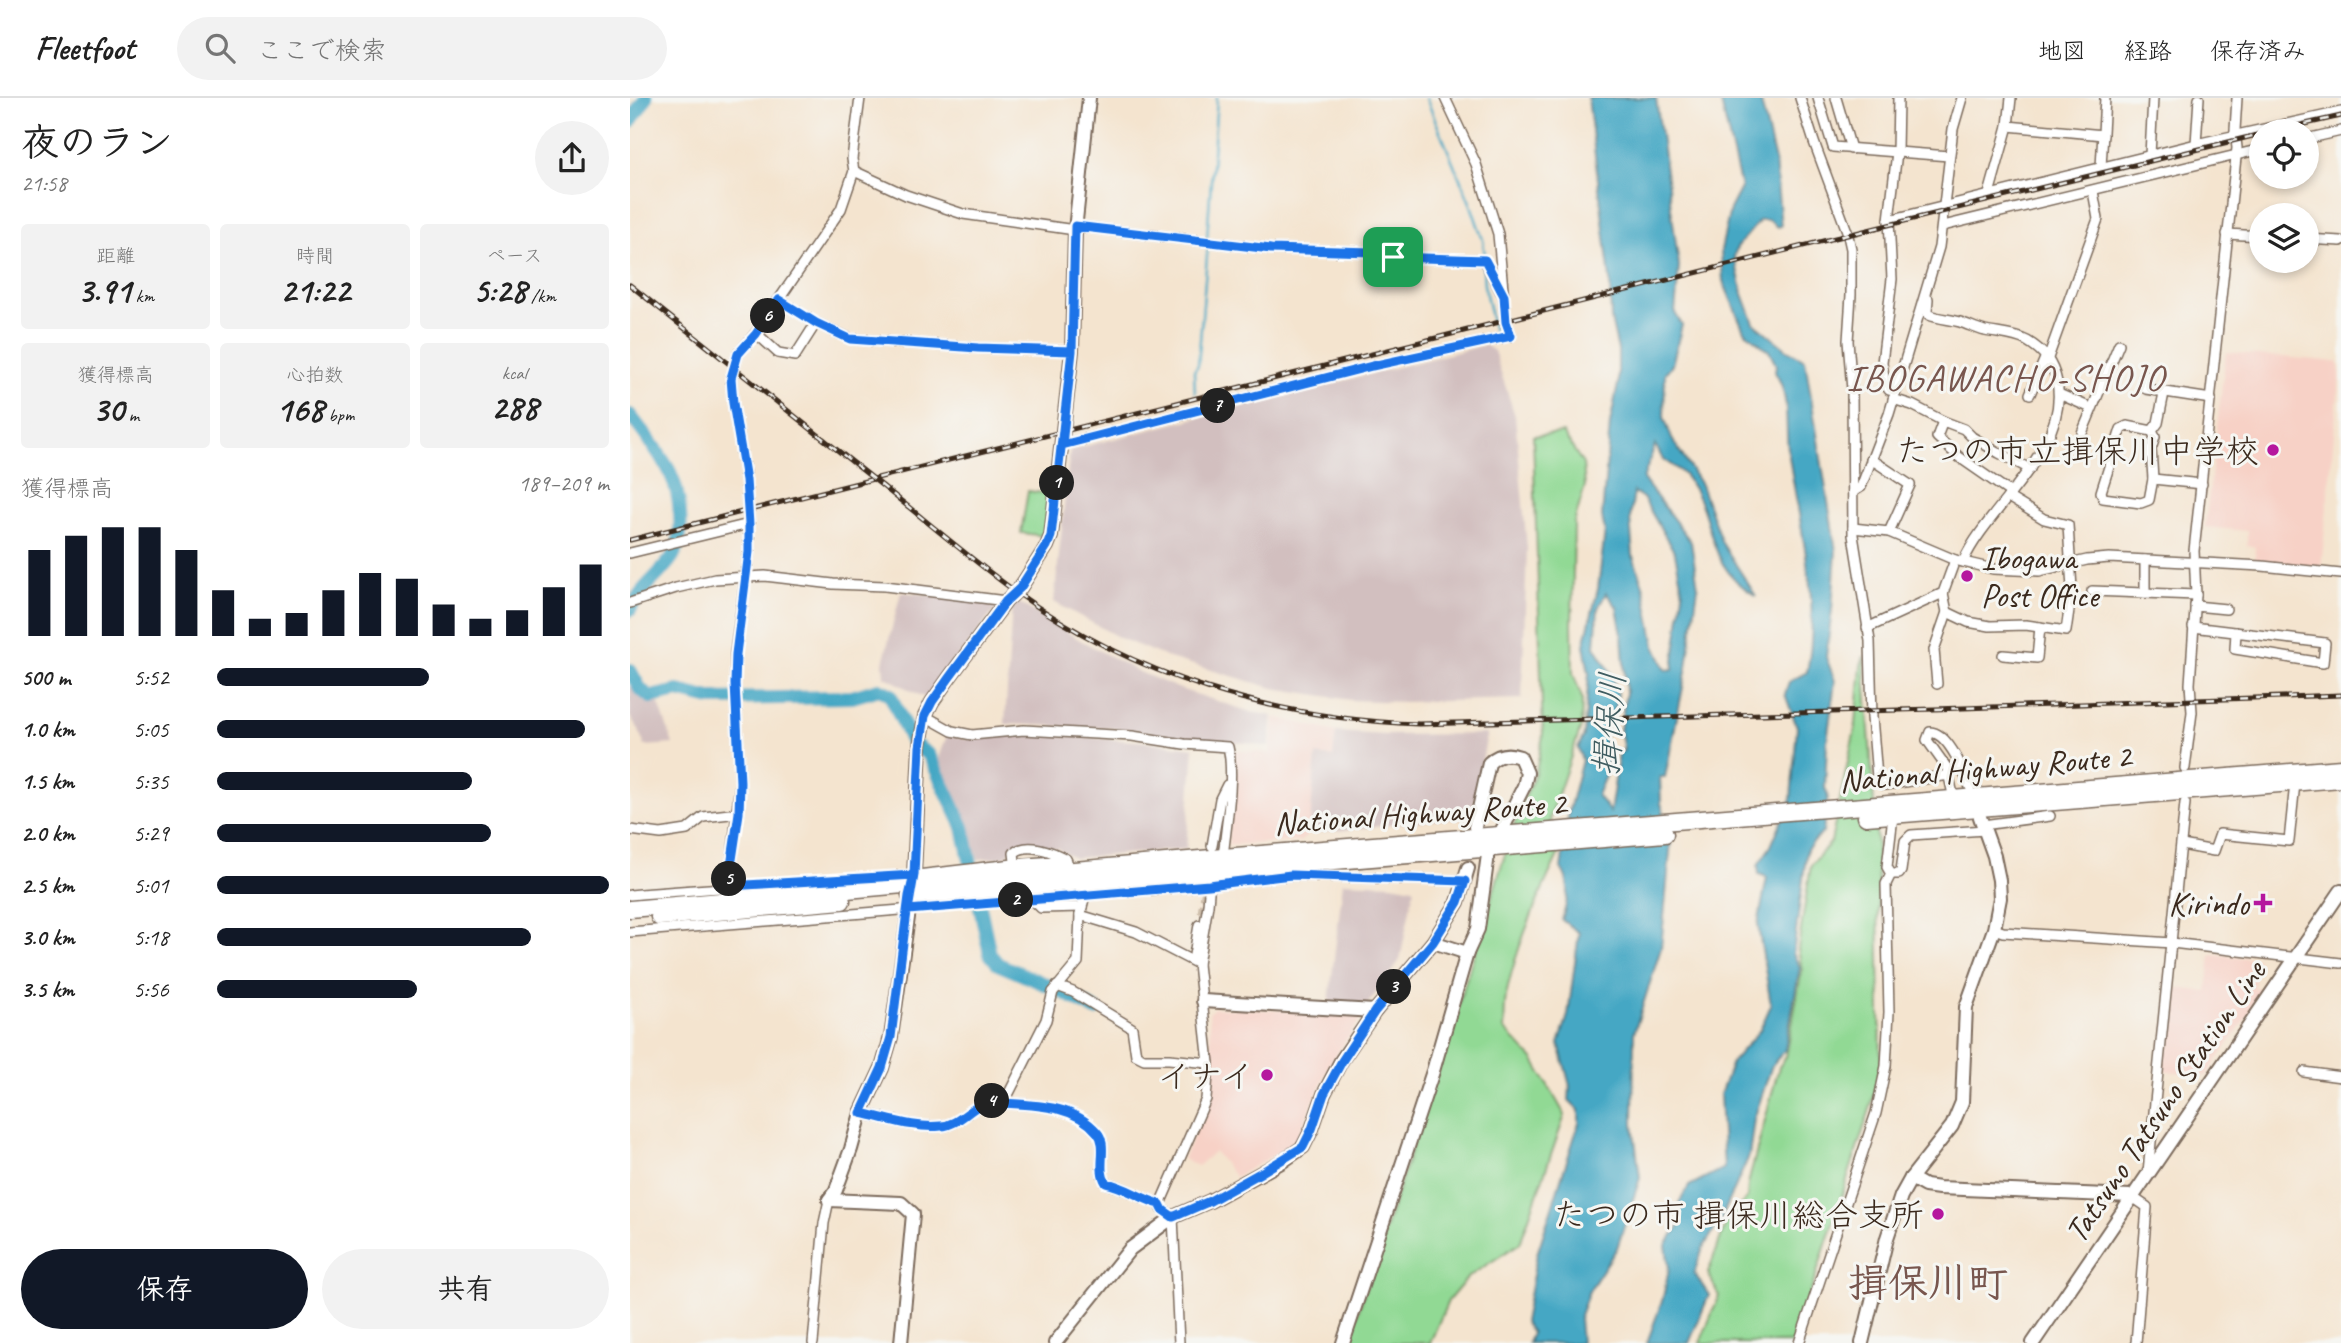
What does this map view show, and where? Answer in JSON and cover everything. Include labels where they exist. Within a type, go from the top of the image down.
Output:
[{"type":"highway","name":"National Highway Route 2","points":[[630,919],[976,885],[1069,867],[1218,852],[1503,841],[1876,811],[1954,800],[2341,768]]},
{"type":"highway","name":"National Highway Route 2","points":[[1876,811],[1893,816],[2341,779]]},
{"type":"highway","name":"National Highway Route 2","points":[[976,885],[1085,888],[1210,878],[1503,841]]},
{"type":"highway","name":"National Highway Route 2","points":[[630,909],[728,893],[910,891]]},
{"type":"street","points":[[630,895],[728,893],[739,813],[736,654],[749,552],[746,480],[731,378],[738,354],[756,334],[841,209],[854,171],[852,159],[860,98]]},
{"type":"street","points":[[813,1343],[828,1200],[840,1180],[861,1113],[882,1068],[891,1037],[910,891],[920,747],[925,716],[932,702],[1006,601],[1020,588],[1051,536],[1072,351],[1075,228],[1088,98]]},
{"type":"street","points":[[1062,445],[1372,366],[1511,336],[1506,322],[1498,234],[1476,164],[1445,98]]},
{"type":"street","points":[[1801,98],[1851,249],[1852,295],[1848,341],[1852,390],[1853,547],[1871,657],[1877,777],[1881,784],[1949,775]]},
{"type":"street","points":[[1818,98],[1833,147],[1949,156]]},
{"type":"street","points":[[1836,98],[1851,149]]},
{"type":"street","points":[[1898,98],[1897,152],[1889,220],[1892,279],[1882,363],[1885,384],[1894,395],[1964,429],[1972,437],[2030,470]]},
{"type":"street","points":[[1853,492],[1861,487],[1894,395],[1926,291],[1943,226],[1953,129],[1962,98]]},
{"type":"street","points":[[1989,194],[2008,126],[2011,98]]},
{"type":"street","points":[[2101,167],[2105,98]]},
{"type":"street","points":[[2150,155],[2153,98]]},
{"type":"street","points":[[2196,144],[2199,98]]},
{"type":"street","points":[[2185,768],[2192,712],[2190,684],[2196,594],[2194,562],[2235,155],[2237,98]]},
{"type":"street","points":[[1889,220],[2196,144],[2341,112]]},
{"type":"street","points":[[2008,126],[2103,135]]},
{"type":"street","points":[[2319,136],[2341,131]]},
{"type":"street","points":[[1943,226],[2249,152]]},
{"type":"street","points":[[854,171],[906,195],[963,214],[1271,249],[1340,250],[1393,257],[1485,260],[1504,296]]},
{"type":"street","points":[[2030,394],[2047,357],[2098,219],[2093,191]]},
{"type":"street","points":[[2227,234],[2249,235]]},
{"type":"street","points":[[2319,240],[2341,241]]},
{"type":"street","points":[[1926,291],[1929,315],[2018,337],[2047,357],[2059,394],[2052,428],[2030,470],[1959,561],[1943,593],[1947,612],[1934,650],[1937,684]]},
{"type":"street","points":[[779,300],[816,323],[850,339],[1072,351]]},
{"type":"street","points":[[756,334],[778,353],[795,356],[816,323]]},
{"type":"street","points":[[2082,433],[2119,344]]},
{"type":"street","points":[[2144,375],[2143,385],[2146,389],[2211,399]]},
{"type":"street","points":[[2152,431],[2158,423],[2164,393]]},
{"type":"street","points":[[2059,394],[2091,408]]},
{"type":"street","points":[[1943,421],[1937,437],[1959,457],[2044,519],[2068,525],[2072,589],[2066,631],[2026,625],[1990,626],[1968,622],[1947,612]]},
{"type":"street","points":[[2127,426],[2152,431],[2155,437],[2151,449],[2153,479],[2149,500],[2141,502],[2103,498],[2101,492],[2121,429],[2127,426]]},
{"type":"street","points":[[1871,459],[1909,485],[1889,532]]},
{"type":"street","points":[[2153,479],[2202,484]]},
{"type":"street","points":[[630,553],[749,524]]},
{"type":"street","points":[[1853,528],[1889,532],[1959,561],[1993,569],[2031,571],[2109,558],[2341,574]]},
{"type":"street","points":[[2145,560],[2145,593]]},
{"type":"street","points":[[633,602],[676,587],[745,576],[783,576],[833,584],[885,586],[1006,601]]},
{"type":"street","points":[[2092,591],[2196,594]]},
{"type":"street","points":[[1867,628],[1943,593]]},
{"type":"street","points":[[2195,606],[2226,609]]},
{"type":"street","points":[[2193,627],[2236,632],[2325,643],[2323,663],[2235,649],[2236,632]]},
{"type":"street","points":[[2003,655],[2037,658],[2040,628]]},
{"type":"street","points":[[925,716],[952,731],[972,735],[1024,730],[1132,736],[1228,747],[1229,780],[1218,852]]},
{"type":"street","points":[[1954,800],[1947,768],[1927,740],[1930,732],[1939,734],[1955,756],[1970,787]]},
{"type":"street","points":[[1343,1343],[1433,1071],[1503,841],[1524,786],[1527,773],[1520,758],[1503,755],[1489,763],[1475,827]]},
{"type":"street","points":[[1218,852],[1220,799],[1229,780]]},
{"type":"street","points":[[2182,845],[2214,851],[2220,834],[2289,841],[2294,783]]},
{"type":"street","points":[[2148,1177],[2185,803]]},
{"type":"street","points":[[630,830],[661,834],[687,830],[703,817],[739,813]]},
{"type":"street","points":[[1891,874],[1887,867],[1893,816]]},
{"type":"street","points":[[1891,874],[1899,874],[1901,871],[1906,841],[1911,835],[2050,816]]},
{"type":"street","points":[[1862,1343],[1894,1213],[1911,1178],[1943,1140],[1958,1114],[1964,1087],[1966,1007],[1994,929],[2000,898],[1999,880],[1983,824]]},
{"type":"street","points":[[1015,861],[1014,853],[1023,847],[1033,847],[1065,858],[1069,867]]},
{"type":"street","points":[[1055,1343],[1130,1249],[1173,1217],[1210,1201],[1303,1147],[1324,1094],[1342,1061],[1375,1011],[1433,942],[1458,902],[1468,868]]},
{"type":"street","points":[[1799,1343],[1872,1125],[1886,1066],[1889,1012],[1886,884],[1891,874]]},
{"type":"street","points":[[1196,962],[1210,878],[1291,875],[1465,881]]},
{"type":"street","points":[[1004,1103],[1046,1020],[1053,992],[1078,962],[1085,888]]},
{"type":"street","points":[[630,932],[910,891]]},
{"type":"street","name":"Tatsuno Tatsuno Station Line","points":[[2032,1343],[2341,891]]},
{"type":"street","points":[[1034,901],[1041,908],[1081,911],[1136,932],[1196,962]]},
{"type":"street","points":[[1160,1204],[1206,1098],[1209,1063],[1196,962],[1202,913]]},
{"type":"street","points":[[1994,929],[2003,932],[2172,943],[2341,963]]},
{"type":"street","points":[[1433,942],[1467,953]]},
{"type":"street","points":[[1057,986],[1082,997],[1132,1028],[1136,1055],[1144,1059],[1209,1063]]},
{"type":"street","points":[[1203,1001],[1375,1011]]},
{"type":"street","points":[[2304,1072],[2341,1077]]},
{"type":"street","points":[[861,1113],[929,1126],[943,1126],[956,1122],[973,1108],[993,1101],[1057,1108],[1086,1120],[1099,1133],[1102,1147],[1101,1175],[1106,1183],[1121,1186],[1160,1204],[1163,1210],[1173,1217]]},
{"type":"street","points":[[1911,1178],[1925,1186],[1939,1188],[2131,1196],[2147,1207],[2136,1343]]},
{"type":"street","points":[[828,1200],[901,1203],[913,1214],[901,1343]]},
{"type":"street","points":[[1173,1217],[1179,1343]]},
{"type":"shaded area","points":[[1485,345],[1494,351],[1515,416],[1527,548],[1522,699],[1406,702],[1350,700],[1273,688],[1166,657],[1120,638],[1054,602],[1070,450]]},
{"type":"shaded area","name":"たつの市立揖保川中学校","points":[[2226,352],[2338,362],[2340,373],[2321,569],[2255,562],[2255,547],[2247,545],[2247,531],[2205,527]]},
{"type":"shaded area","points":[[901,592],[994,601],[996,608],[927,699],[884,676],[883,663]]},
{"type":"shaded area","points":[[1016,601],[1137,671],[1180,689],[1251,712],[1273,716],[1269,747],[1247,743],[1185,740],[1109,728],[1005,724],[1012,605]]},
{"type":"shaded area","points":[[630,679],[642,695],[657,698],[673,744],[645,746],[630,717]]},
{"type":"shaded area","points":[[1274,717],[1336,732],[1333,757],[1316,756],[1309,834],[1301,841],[1228,845],[1233,750],[1270,753]]},
{"type":"shaded area","points":[[1336,732],[1385,735],[1487,734],[1471,820],[1445,819],[1309,834],[1316,755],[1333,757]]},
{"type":"shaded area","points":[[1026,733],[1194,748],[1186,849],[1074,858],[1058,848],[1022,842],[1004,857],[978,859],[953,792],[937,764],[947,735],[964,739]]},
{"type":"shaded area","points":[[1343,882],[1392,884],[1414,888],[1400,960],[1367,1005],[1329,1002]]},
{"type":"shaded area","points":[[2211,954],[2258,959],[2254,987],[2266,990],[2206,1076],[2161,1070],[2170,987],[2207,992]]},
{"type":"shaded area","points":[[1214,1008],[1357,1013],[1362,1017],[1330,1064],[1298,1136],[1285,1149],[1235,1177],[1214,1151],[1198,1166],[1183,1159],[1210,1098],[1212,1061],[1209,1013]]},
{"type":"green space","points":[[1563,433],[1583,464],[1585,486],[1574,523],[1572,625],[1573,673],[1582,698],[1581,727],[1550,818],[1559,853],[1515,961],[1506,996],[1504,1029],[1533,1059],[1565,1115],[1520,1243],[1468,1277],[1448,1301],[1430,1343],[1348,1343],[1516,819],[1536,771],[1543,736],[1533,436]]},
{"type":"green space","points":[[1028,491],[1051,494],[1044,536],[1021,533]]},
{"type":"green space","points":[[1864,656],[1877,848],[1881,1064],[1870,1109],[1794,1343],[1700,1343],[1719,1296],[1708,1273],[1726,1223],[1747,1198],[1748,1184],[1779,1067],[1786,1057],[1802,969],[1798,949],[1811,865],[1831,842],[1856,724]]},
{"type":"water","name":"揖保川","points":[[1588,98],[1656,98],[1679,266],[1675,313],[1682,325],[1672,365],[1665,373],[1664,417],[1672,439],[1701,485],[1722,543],[1756,596],[1738,583],[1726,569],[1712,539],[1696,492],[1683,474],[1663,459],[1655,445],[1643,479],[1691,542],[1698,587],[1687,667],[1665,777],[1660,777],[1661,803],[1671,841],[1661,948],[1634,1033],[1633,1124],[1640,1178],[1617,1248],[1589,1291],[1579,1318],[1581,1343],[1528,1343],[1532,1333],[1524,1322],[1537,1254],[1579,1123],[1579,1110],[1569,1100],[1570,1086],[1559,1044],[1568,1015],[1579,933],[1562,920],[1568,887],[1561,868],[1569,810],[1582,760],[1578,748],[1584,735],[1589,673],[1584,645],[1598,589],[1605,531],[1602,517],[1610,424],[1618,384],[1618,350],[1611,319],[1610,279]],"holes":[[[1634,492],[1643,498],[1675,553],[1683,593],[1673,669],[1666,670],[1655,646],[1644,588],[1633,556],[1630,518]],[[1606,593],[1617,607],[1626,693],[1620,730],[1624,750],[1619,754],[1610,812],[1597,795],[1605,776],[1607,753],[1604,741],[1618,695],[1612,675],[1595,646],[1598,608]]]},
{"type":"water","points":[[1720,98],[1760,98],[1775,161],[1781,226],[1777,227],[1769,220],[1760,220],[1737,247],[1734,256],[1743,294],[1754,323],[1786,349],[1805,360],[1836,551],[1826,657],[1835,681],[1827,741],[1825,788],[1828,795],[1823,832],[1807,849],[1793,954],[1800,967],[1785,1050],[1772,1065],[1754,1119],[1749,1156],[1721,1219],[1703,1248],[1694,1273],[1709,1295],[1689,1343],[1647,1343],[1663,1298],[1669,1268],[1666,1245],[1681,1223],[1679,1203],[1689,1186],[1724,1168],[1720,1095],[1732,1062],[1760,1030],[1771,1005],[1758,925],[1767,877],[1759,874],[1758,865],[1771,846],[1791,799],[1797,727],[1785,694],[1789,682],[1807,672],[1811,644],[1812,617],[1807,560],[1788,449],[1783,390],[1769,351],[1744,331],[1723,281],[1721,250],[1730,209],[1741,188]]},
{"type":"waterway","points":[[630,122],[646,98]]},
{"type":"waterway","points":[[1207,238],[1217,98]]},
{"type":"waterway","points":[[1426,98],[1471,205],[1483,240],[1485,257]]},
{"type":"waterway","points":[[1195,393],[1194,371],[1198,365],[1208,244]]},
{"type":"waterway","points":[[1483,267],[1495,336]]},
{"type":"waterway","points":[[630,415],[670,472],[677,491],[680,514],[679,537],[673,556],[639,595],[630,610]]},
{"type":"waterway","points":[[630,670],[641,690],[651,697],[678,691],[711,699],[852,697],[879,689],[890,694],[912,743],[929,755],[963,827],[990,954],[998,964],[1061,991],[1096,1010]]},
{"type":"tunnel","points":[[1202,913],[1206,889]]},
{"type":"railway","points":[[2319,121],[2341,116]]},
{"type":"railway","points":[[630,540],[2249,137]]},
{"type":"railway","points":[[630,285],[963,551],[1016,592],[1061,622],[1108,648],[1157,670],[1207,688],[1259,702],[1311,713],[1419,724],[2341,695]]},
{"type":"place","name":"たつの市立揖保川中学校","points":[[2273,450]]},
{"type":"place","name":"Ibogawa Post Office","points":[[1967,576]]},
{"type":"place","name":"Kirindo","points":[[2263,903]]},
{"type":"place","name":"イナイ","points":[[1267,1075]]},
{"type":"place","name":"たつの市 揖保川総合支所","points":[[1938,1214]]},
{"type":"district","name":"IBOGAWACHO-SHOJO","points":[[2006,377]]},
{"type":"district","name":"揖保川町","points":[[1928,1282]]},
{"type":"route","points":[[1393,257],[1371,252],[1271,249],[1075,226],[1072,351],[1051,536],[1020,588],[1006,601],[932,702],[925,716],[920,747],[914,875],[908,910],[1209,885],[1291,875],[1465,881],[1458,902],[1433,942],[1375,1011],[1342,1061],[1324,1094],[1303,1147],[1210,1201],[1173,1217],[1163,1210],[1160,1204],[1121,1186],[1106,1183],[1101,1175],[1102,1147],[1099,1133],[1086,1120],[1057,1108],[993,1101],[973,1108],[956,1122],[943,1126],[912,1124],[861,1113],[882,1068],[891,1037],[909,896],[914,875],[728,886],[739,813],[736,654],[749,552],[746,480],[731,378],[738,354],[756,334],[779,300],[816,323],[850,339],[871,338],[1024,351],[1072,351],[1062,445],[1372,366],[1511,336],[1506,322],[1504,296],[1485,260],[1393,257]]}]
